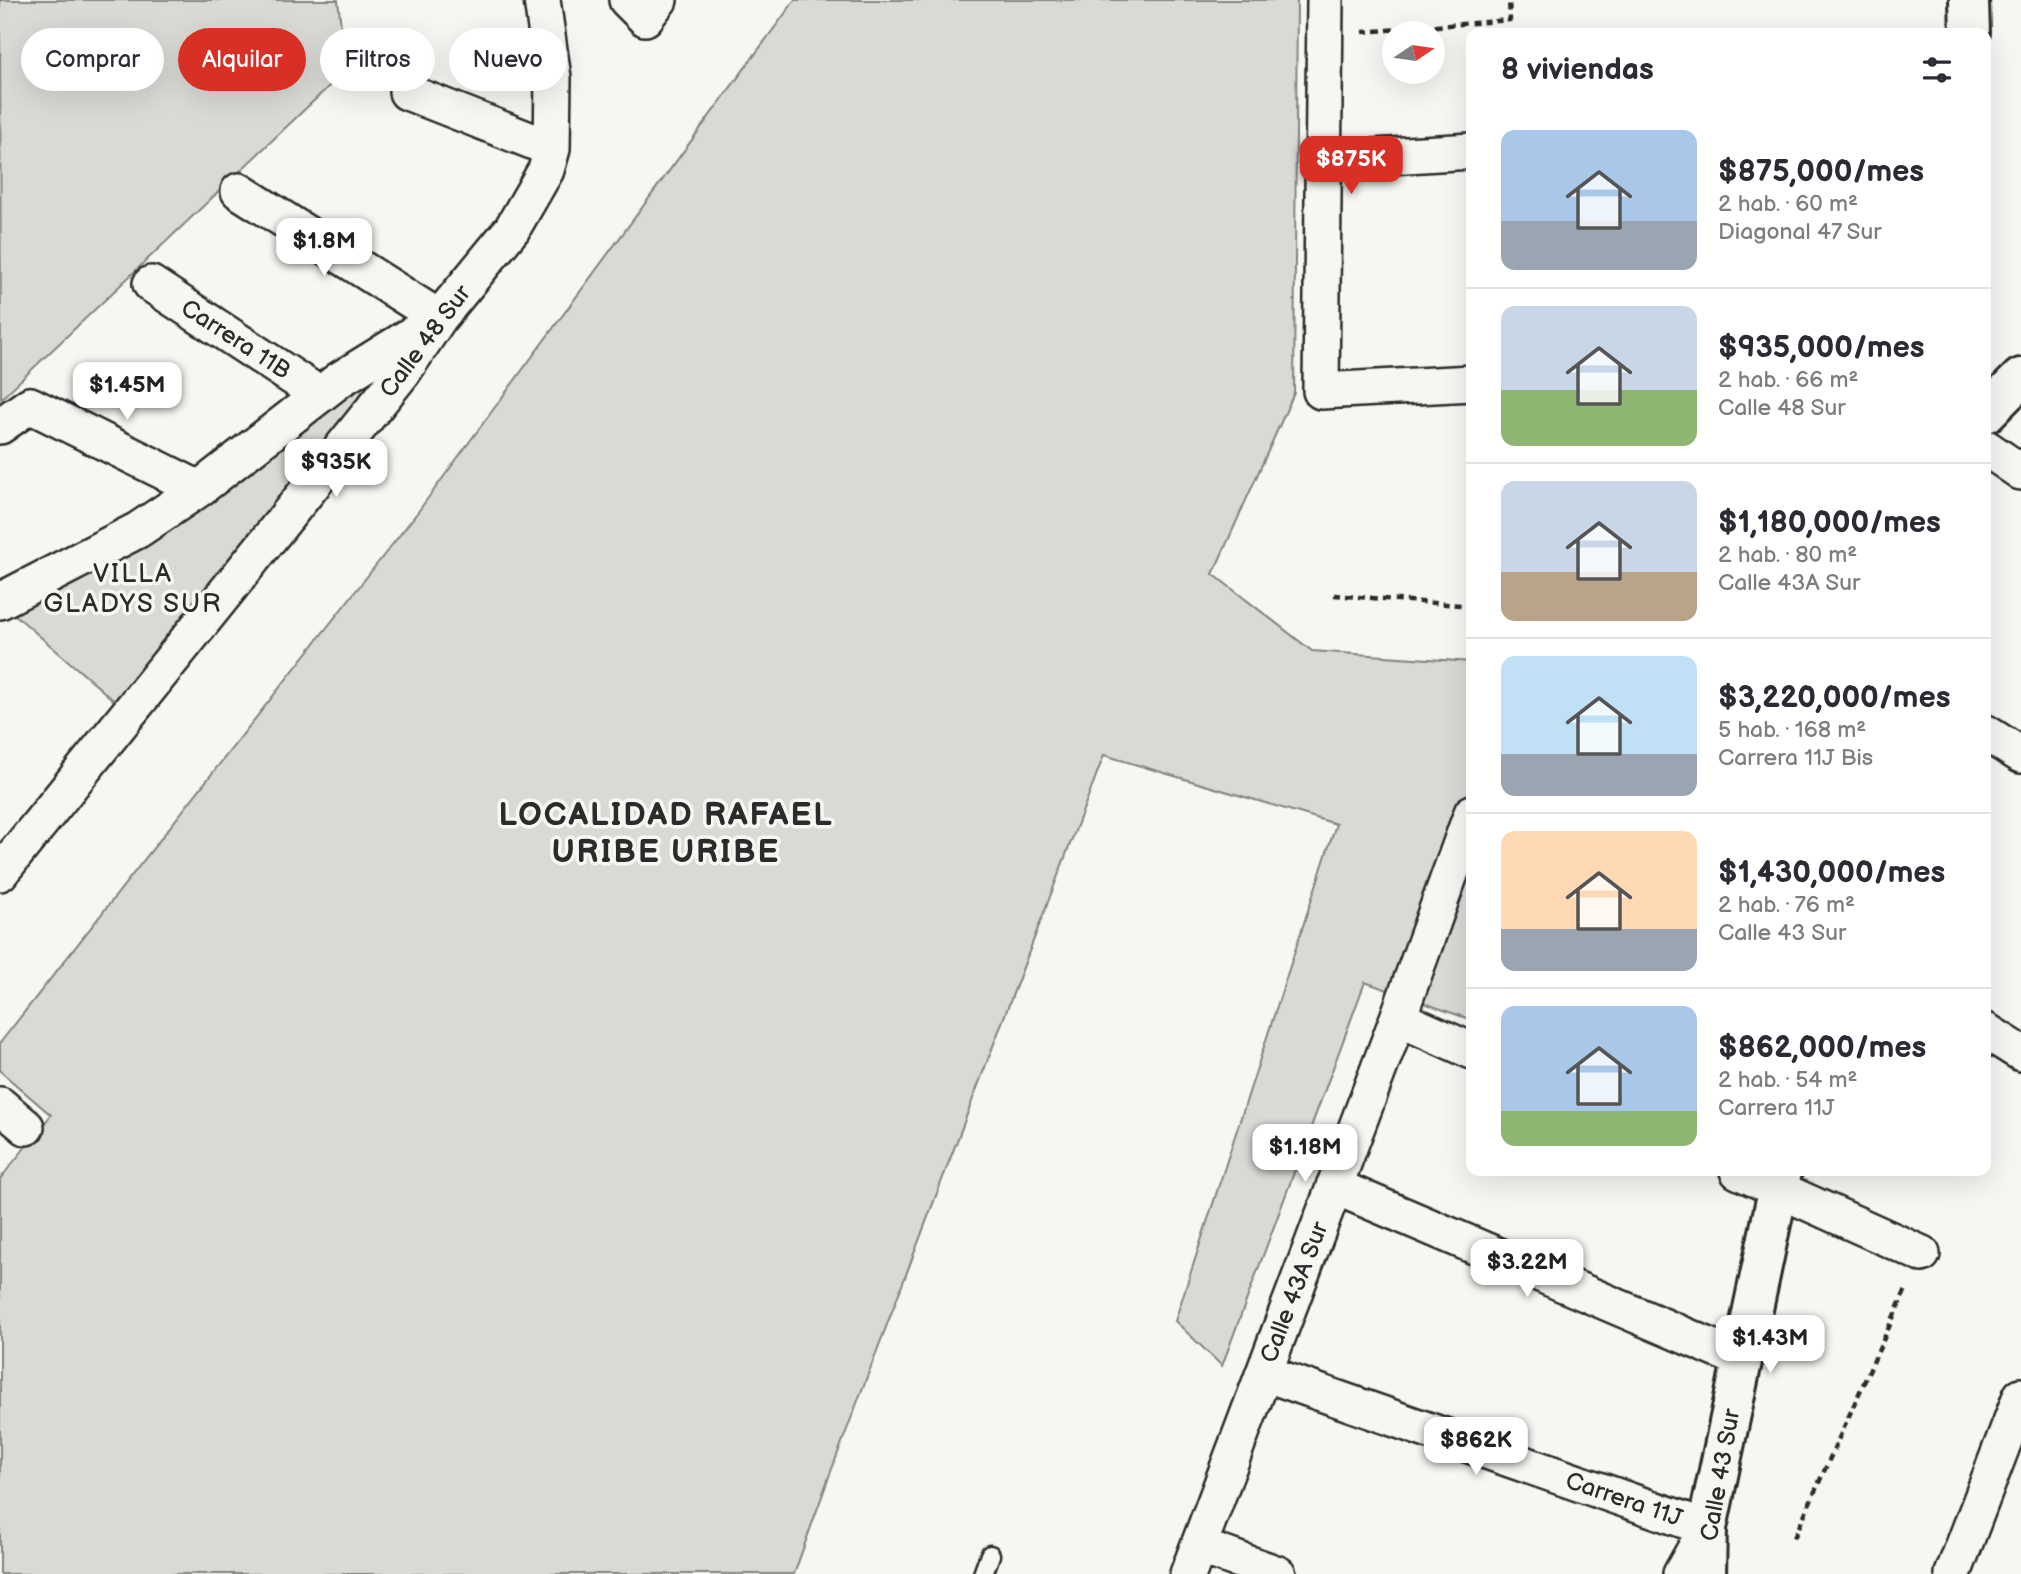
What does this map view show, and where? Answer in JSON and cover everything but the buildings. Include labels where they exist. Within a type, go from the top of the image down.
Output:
[{"type":"street","name":"Calle 48 Sur","points":[[0,873],[403,372],[439,318],[512,229],[546,170],[552,149],[553,78],[542,0]]},
{"type":"street","points":[[1325,0],[1321,391],[1466,383]]},
{"type":"street","points":[[1969,0],[1970,28]]},
{"type":"street","points":[[407,92],[552,149]]},
{"type":"street","points":[[1323,160],[1466,151]]},
{"type":"street","points":[[0,601],[138,530],[199,489],[340,380],[439,318],[239,191]]},
{"type":"street","name":"Carrera 11B","points":[[151,284],[320,395]]},
{"type":"street","points":[[1991,408],[2021,378]]},
{"type":"street","points":[[0,426],[30,405],[199,489]]},
{"type":"street","points":[[1991,451],[2021,472]]},
{"type":"street","points":[[1991,736],[2021,755]]},
{"type":"street","name":"Calle 43A Sur","points":[[1193,1560],[1398,1018],[1466,830]]},
{"type":"street","points":[[1398,1018],[1466,1048]]},
{"type":"street","points":[[1991,1034],[2021,1053]]},
{"type":"street","points":[[0,1105],[26,1127]]},
{"type":"street","points":[[1761,1176],[1780,1180],[1922,1254]]},
{"type":"street","name":"Calle 43 Sur","points":[[1706,1574],[1707,1528],[1780,1180]]},
{"type":"street","points":[[1334,1186],[1742,1360]]},
{"type":"street","name":"Carrera 11J","points":[[1264,1373],[1707,1528]]},
{"type":"street","points":[[1953,1574],[2021,1396]]},
{"type":"street","points":[[1681,1574],[1707,1528]]},
{"type":"street","points":[[1193,1560],[1278,1574]]},
{"type":"lane","points":[[983,1574],[990,1555]]},
{"type":"path","points":[[1325,35],[1510,20],[1509,0]]},
{"type":"path","points":[[1334,595],[1466,606]]},
{"type":"path","points":[[1794,1538],[1922,1254]]},
{"type":"shaded area","points":[[0,0],[338,0],[341,28],[320,28],[320,91],[324,91],[1,399]]},
{"type":"shaded area","points":[[795,0],[1297,0],[1294,393],[1213,574],[1312,651],[1466,662],[1466,1018],[1365,982],[1222,1366],[1175,1321],[1336,824],[1104,755],[794,1574],[0,1574],[0,1179],[51,1115],[0,1071],[0,1043],[417,513]]},
{"type":"shaded area","points":[[395,359],[118,704],[14,614],[154,536],[259,466]]},
{"type":"district","name":"VILLA GLADYS SUR","points":[[133,588]]},
{"type":"district","name":"LOCALIDAD RAFAEL URIBE URIBE","points":[[666,832]]}]
